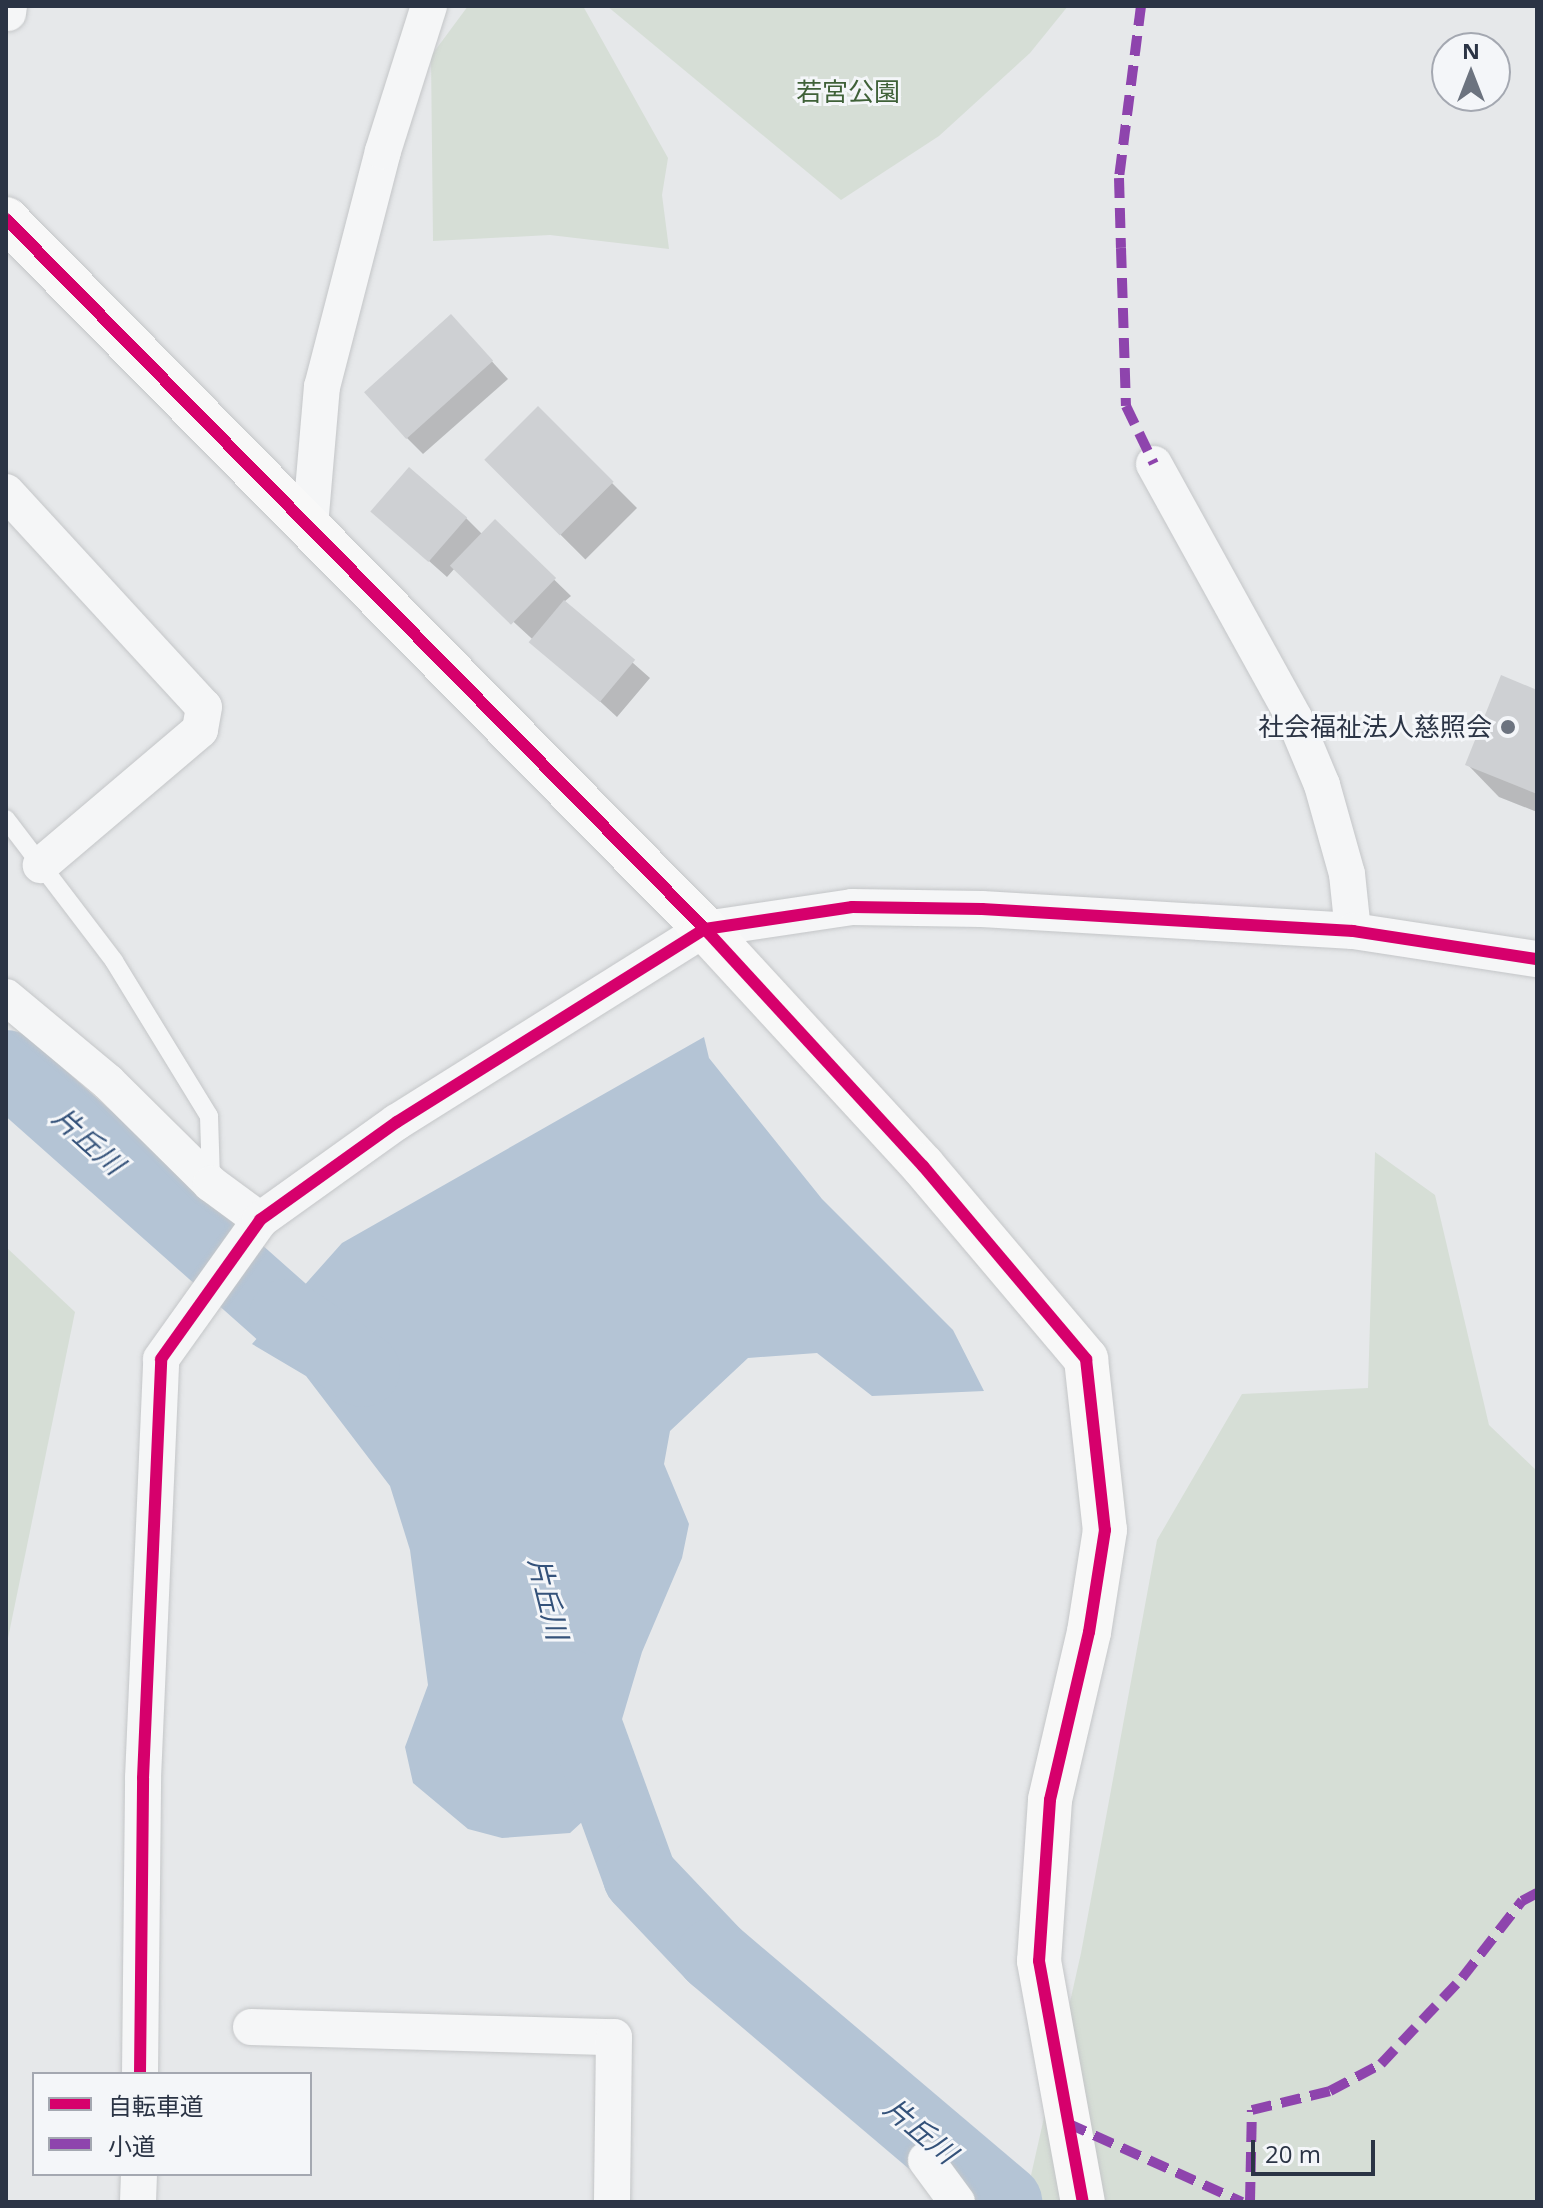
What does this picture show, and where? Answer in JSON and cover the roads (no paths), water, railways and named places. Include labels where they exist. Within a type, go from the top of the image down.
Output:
[{"type":"street","points":[[310,526],[322,387],[383,151],[429,6]]},
{"type":"street","points":[[6,219],[705,929],[923,1166],[1086,1359],[1105,1530],[1089,1632],[1050,1800],[1039,1961],[1083,2202]]},
{"type":"street","points":[[1154,464],[1294,718],[1322,785],[1347,874],[1353,931]]},
{"type":"street","points":[[6,492],[204,707],[200,730],[41,865]]},
{"type":"street","points":[[140,2072],[143,1778],[161,1359],[260,1220],[397,1122],[705,929],[852,907],[982,909],[1353,931],[1537,959]]},
{"type":"street","points":[[6,997],[108,1082],[211,1184],[260,1220]]},
{"type":"street","points":[[251,2027],[614,2037],[612,2202]]},
{"type":"street","points":[[926,2160],[957,2202]]},
{"type":"street","points":[[138,2202],[139,2176]]},
{"type":"lane","points":[[6,819],[114,961],[209,1116],[211,1184]]},
{"type":"water","points":[[704,1037],[709,1058],[822,1199],[953,1330],[984,1391],[872,1396],[817,1353],[748,1358],[670,1431],[664,1464],[689,1524],[682,1558],[642,1652],[595,1810],[570,1833],[502,1838],[468,1829],[413,1783],[405,1747],[428,1685],[410,1550],[390,1486],[306,1376],[252,1344],[342,1243]]},
{"type":"waterway","name":"片丘川","points":[[6,1067],[286,1316],[363,1370]]},
{"type":"waterway","name":"片丘川","points":[[571,1687],[640,1877],[714,1955],[1005,2202]]},
{"type":"place","name":"社会福祉法人慈照会","points":[[1508,727]]},
{"type":"park label","name":"若宮公園","points":[[848,92]]}]
